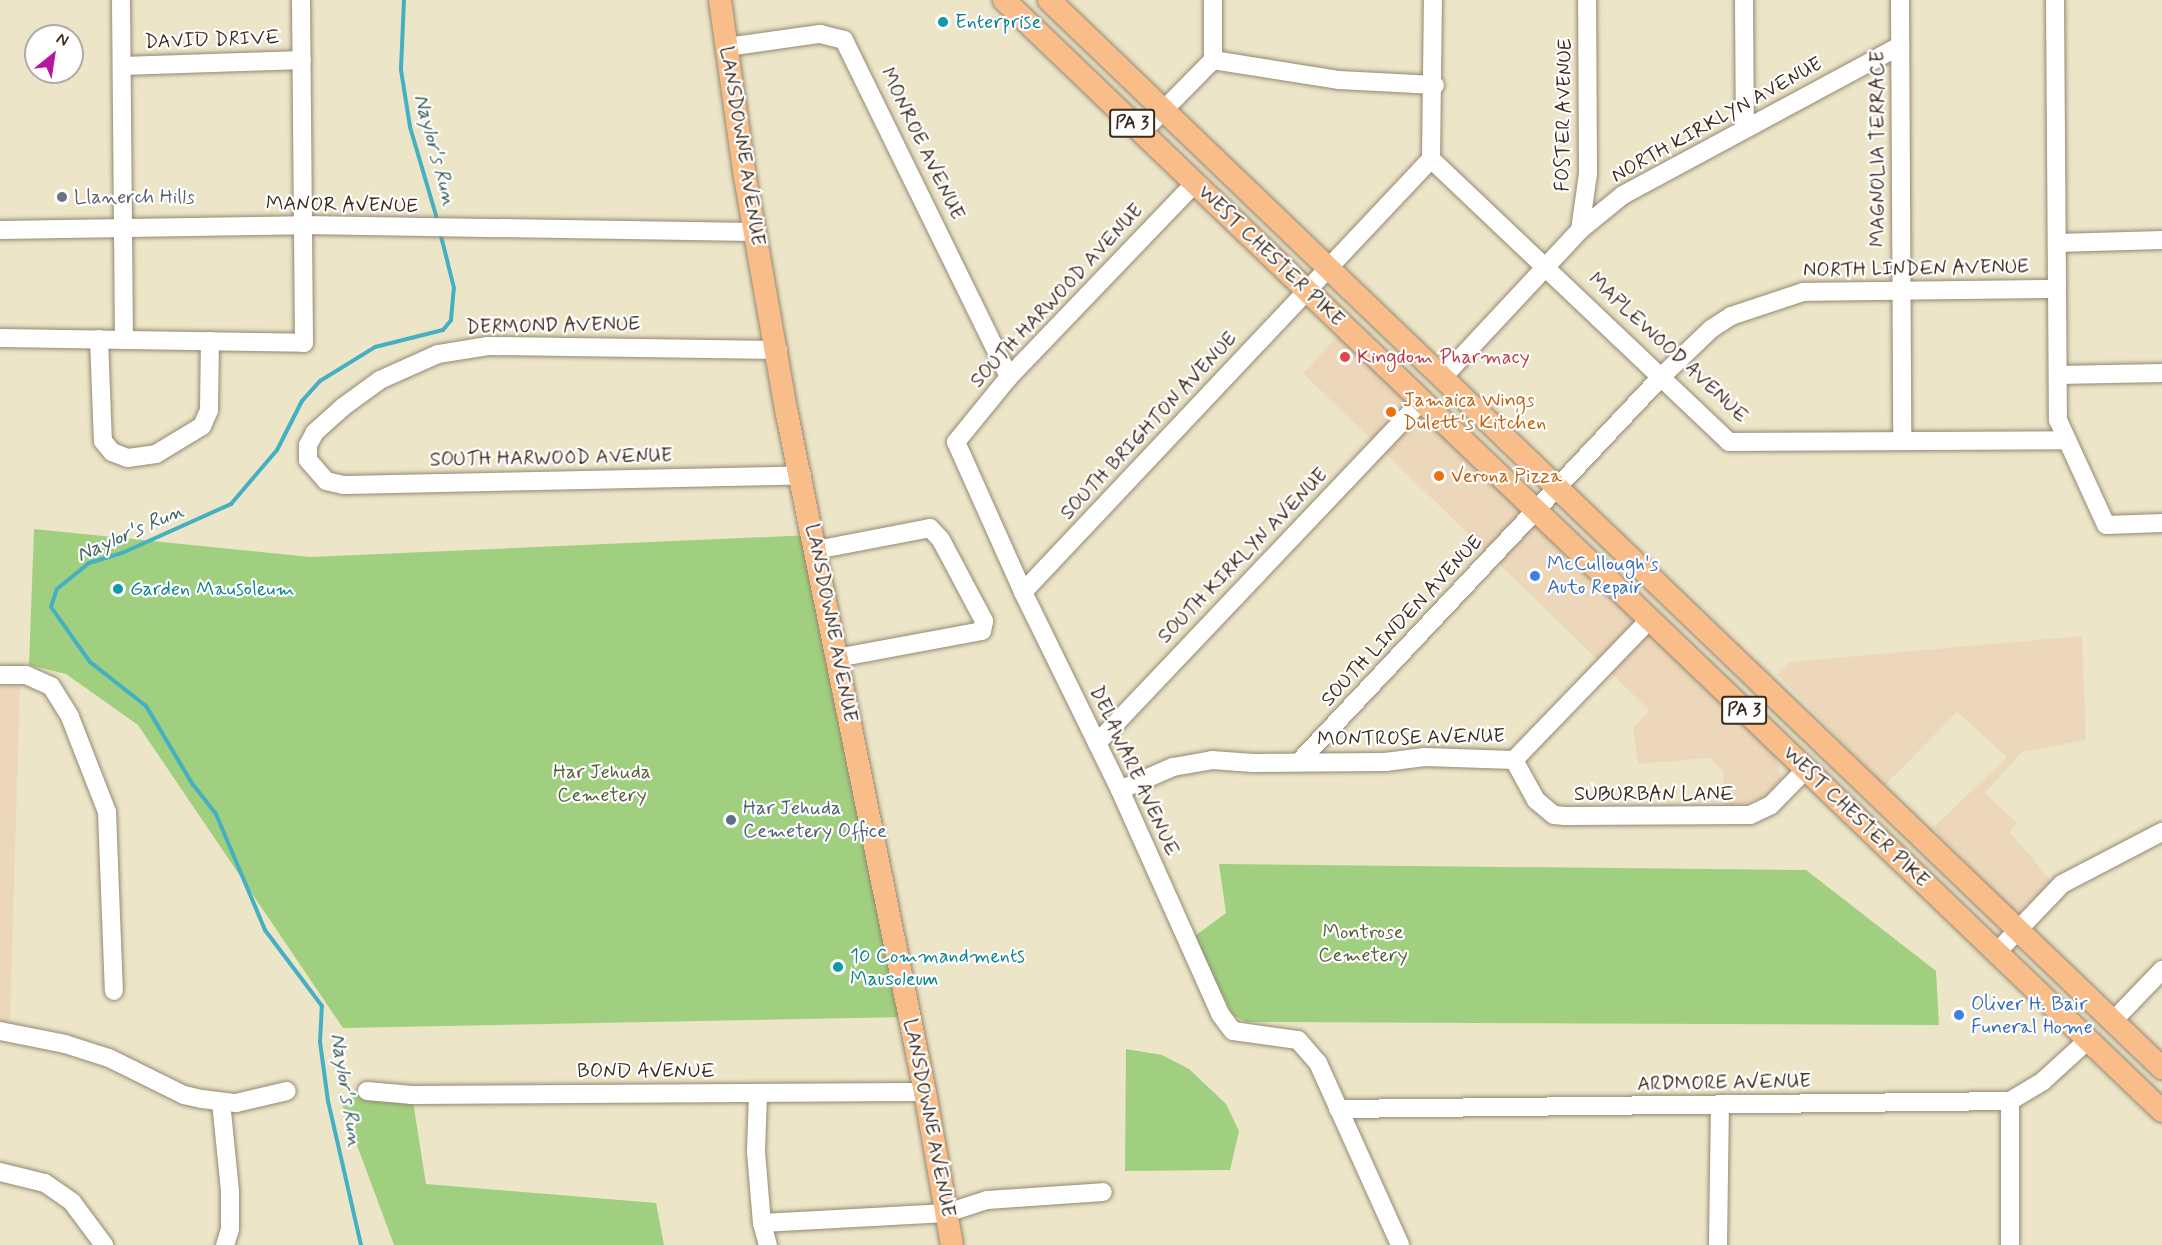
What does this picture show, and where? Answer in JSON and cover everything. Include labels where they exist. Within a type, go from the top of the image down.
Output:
[{"type":"main road","name":"LANSDOWNE AVENUE","points":[[720,0],[754,232],[837,658],[926,1092],[952,1245]]},
{"type":"main road","name":"WEST CHESTER PIKE","points":[[1004,0],[2162,1111]]},
{"type":"main road","name":"WEST CHESTER PIKE","points":[[1049,0],[2162,1068]]},
{"type":"street","points":[[121,0],[124,340]]},
{"type":"street","points":[[0,338],[304,343],[301,0]]},
{"type":"street","points":[[1142,132],[1214,60],[1213,0]]},
{"type":"street","points":[[1431,159],[1434,85],[1433,0]]},
{"type":"street","name":"FOSTER AVENUE","points":[[1580,230],[1588,174],[1587,0]]},
{"type":"street","points":[[1744,0],[1745,128]]},
{"type":"street","name":"MAGNOLIA TERRACE","points":[[1900,0],[1902,441]]},
{"type":"street","points":[[2055,0],[2058,420],[2106,525],[2162,523]]},
{"type":"street","name":"MONROE AVENUE","points":[[728,47],[820,33],[844,40],[1009,377]]},
{"type":"street","name":"NORTH KIRKLYN AVENUE","points":[[1443,377],[1580,230],[1638,185],[1900,46]]},
{"type":"street","name":"DAVID DRIVE","points":[[123,66],[302,60]]},
{"type":"street","points":[[1214,60],[1338,80],[1434,85]]},
{"type":"street","name":"MAPLEWOOD AVENUE","points":[[1431,159],[1547,266],[1729,442],[2067,440]]},
{"type":"street","name":"SOUTH BRIGHTON AVENUE","points":[[1023,592],[1431,159]]},
{"type":"street","name":"SOUTH HARWOOD AVENUE","points":[[956,442],[1009,377],[1195,183]]},
{"type":"street","name":"MANOR AVENUE","points":[[0,230],[303,225],[456,230],[754,232]]},
{"type":"street","name":"NORTH LINDEN AVENUE","points":[[2057,243],[2162,240]]},
{"type":"street","name":"NORTH LINDEN AVENUE","points":[[1536,510],[1662,376],[1711,329],[1754,305],[1803,292],[2057,289]]},
{"type":"street","points":[[99,339],[103,441],[112,452],[128,458],[156,454],[202,426],[208,410],[210,341]]},
{"type":"street","name":"DERMOND AVENUE","points":[[310,463],[308,445],[323,424],[380,380],[438,354],[488,346],[778,350]]},
{"type":"street","points":[[2058,375],[2162,373]]},
{"type":"street","name":"SOUTH KIRKLYN AVENUE","points":[[1097,743],[1422,401]]},
{"type":"street","name":"DELAWARE AVENUE","points":[[956,442],[1023,592],[1120,790],[1220,1014],[1233,1031],[1298,1040],[1318,1063],[1400,1245]]},
{"type":"street","name":"SOUTH HARWOOD AVENUE","points":[[310,463],[326,481],[343,485],[802,475]]},
{"type":"street","name":"SOUTH LINDEN AVENUE","points":[[1299,762],[1536,510]]},
{"type":"street","points":[[816,550],[930,528],[961,577],[984,621],[982,631],[837,658]]},
{"type":"street","name":"MONTROSE AVENUE","points":[[1120,790],[1173,767],[1212,760],[1299,762],[1425,757],[1514,760],[1650,619]]},
{"type":"street","points":[[0,675],[26,675],[51,686],[70,717],[107,812],[114,991]]},
{"type":"street","name":"SUBURBAN LANE","points":[[1514,760],[1536,800],[1554,814],[1565,816],[1750,815],[1771,805],[1806,769]]},
{"type":"street","points":[[1997,952],[2062,884],[2162,832]]},
{"type":"street","points":[[2113,1021],[2162,970]]},
{"type":"street","points":[[0,1030],[90,1052],[140,1071],[183,1095],[236,1103],[287,1091]]},
{"type":"street","points":[[2010,1245],[2010,1101],[2043,1081],[2088,1040]]},
{"type":"street","name":"BOND AVENUE","points":[[367,1091],[412,1095],[926,1092]]},
{"type":"street","points":[[758,1094],[756,1152],[762,1223],[768,1245]]},
{"type":"street","name":"ARDMORE AVENUE","points":[[1338,1109],[1720,1107],[2010,1101]]},
{"type":"street","points":[[220,1102],[230,1191],[230,1229],[225,1245]]},
{"type":"street","points":[[1718,1245],[1720,1107]]},
{"type":"street","points":[[0,1172],[45,1183],[72,1202],[104,1245]]},
{"type":"street","points":[[762,1223],[947,1213],[987,1200],[1103,1192]]},
{"type":"shaded area","points":[[1338,336],[1775,753],[1781,777],[1771,795],[1724,809],[1723,771],[1709,758],[1638,764],[1633,729],[1649,710],[1303,373]]},
{"type":"shaded area","points":[[2082,636],[2086,740],[2022,752],[1985,793],[2017,823],[2010,832],[2052,882],[2022,912],[2009,907],[1933,828],[2007,757],[1957,712],[1884,786],[1777,674],[1790,662]]},
{"type":"shaded area","points":[[0,686],[20,686],[10,1021],[0,1021]]},
{"type":"green space","name":"Har Jehuda Cemetery","points":[[34,529],[310,557],[812,535],[910,1017],[343,1028],[138,725],[66,674],[29,665]]},
{"type":"green space","name":"Montrose Cemetery","points":[[1219,864],[1806,870],[1936,971],[1939,1025],[1246,1022],[1233,1015],[1192,938],[1226,913]]},
{"type":"green space","points":[[1126,1049],[1162,1055],[1189,1069],[1226,1104],[1239,1131],[1230,1170],[1125,1171]]},
{"type":"green space","points":[[367,1091],[412,1095],[426,1184],[656,1203],[664,1245],[394,1245],[341,1102]]},
{"type":"waterway","name":"Naylor's Run","points":[[404,0],[401,70],[410,127],[438,222]]},
{"type":"waterway","name":"Naylor's Run","points":[[361,1245],[328,1101],[320,1042],[322,1006],[265,930],[216,814],[193,785],[146,706],[90,662],[51,607],[57,589],[89,563],[122,553],[231,504],[277,450],[302,401],[320,381],[375,347],[443,330],[451,320],[454,288],[440,232]]},
{"type":"place","name":"Enterprise","points":[[943,22]]},
{"type":"place","name":"Llanerch Hills","points":[[62,197]]},
{"type":"place","name":"Kingdom Pharmacy","points":[[1345,357]]},
{"type":"place","name":"Jamaica Wings Dulett's Kitchen","points":[[1391,412]]},
{"type":"place","name":"Verona Pizza","points":[[1439,476]]},
{"type":"place","name":"McCullough's Auto Repair","points":[[1535,576]]},
{"type":"place","name":"Garden Mausoleum","points":[[118,589]]},
{"type":"place","name":"Har Jehuda Cemetery Office","points":[[731,820]]},
{"type":"place","name":"10 Commandments Mausoleum","points":[[838,967]]},
{"type":"place","name":"Oliver H. Bair Funeral Home","points":[[1959,1015]]}]
